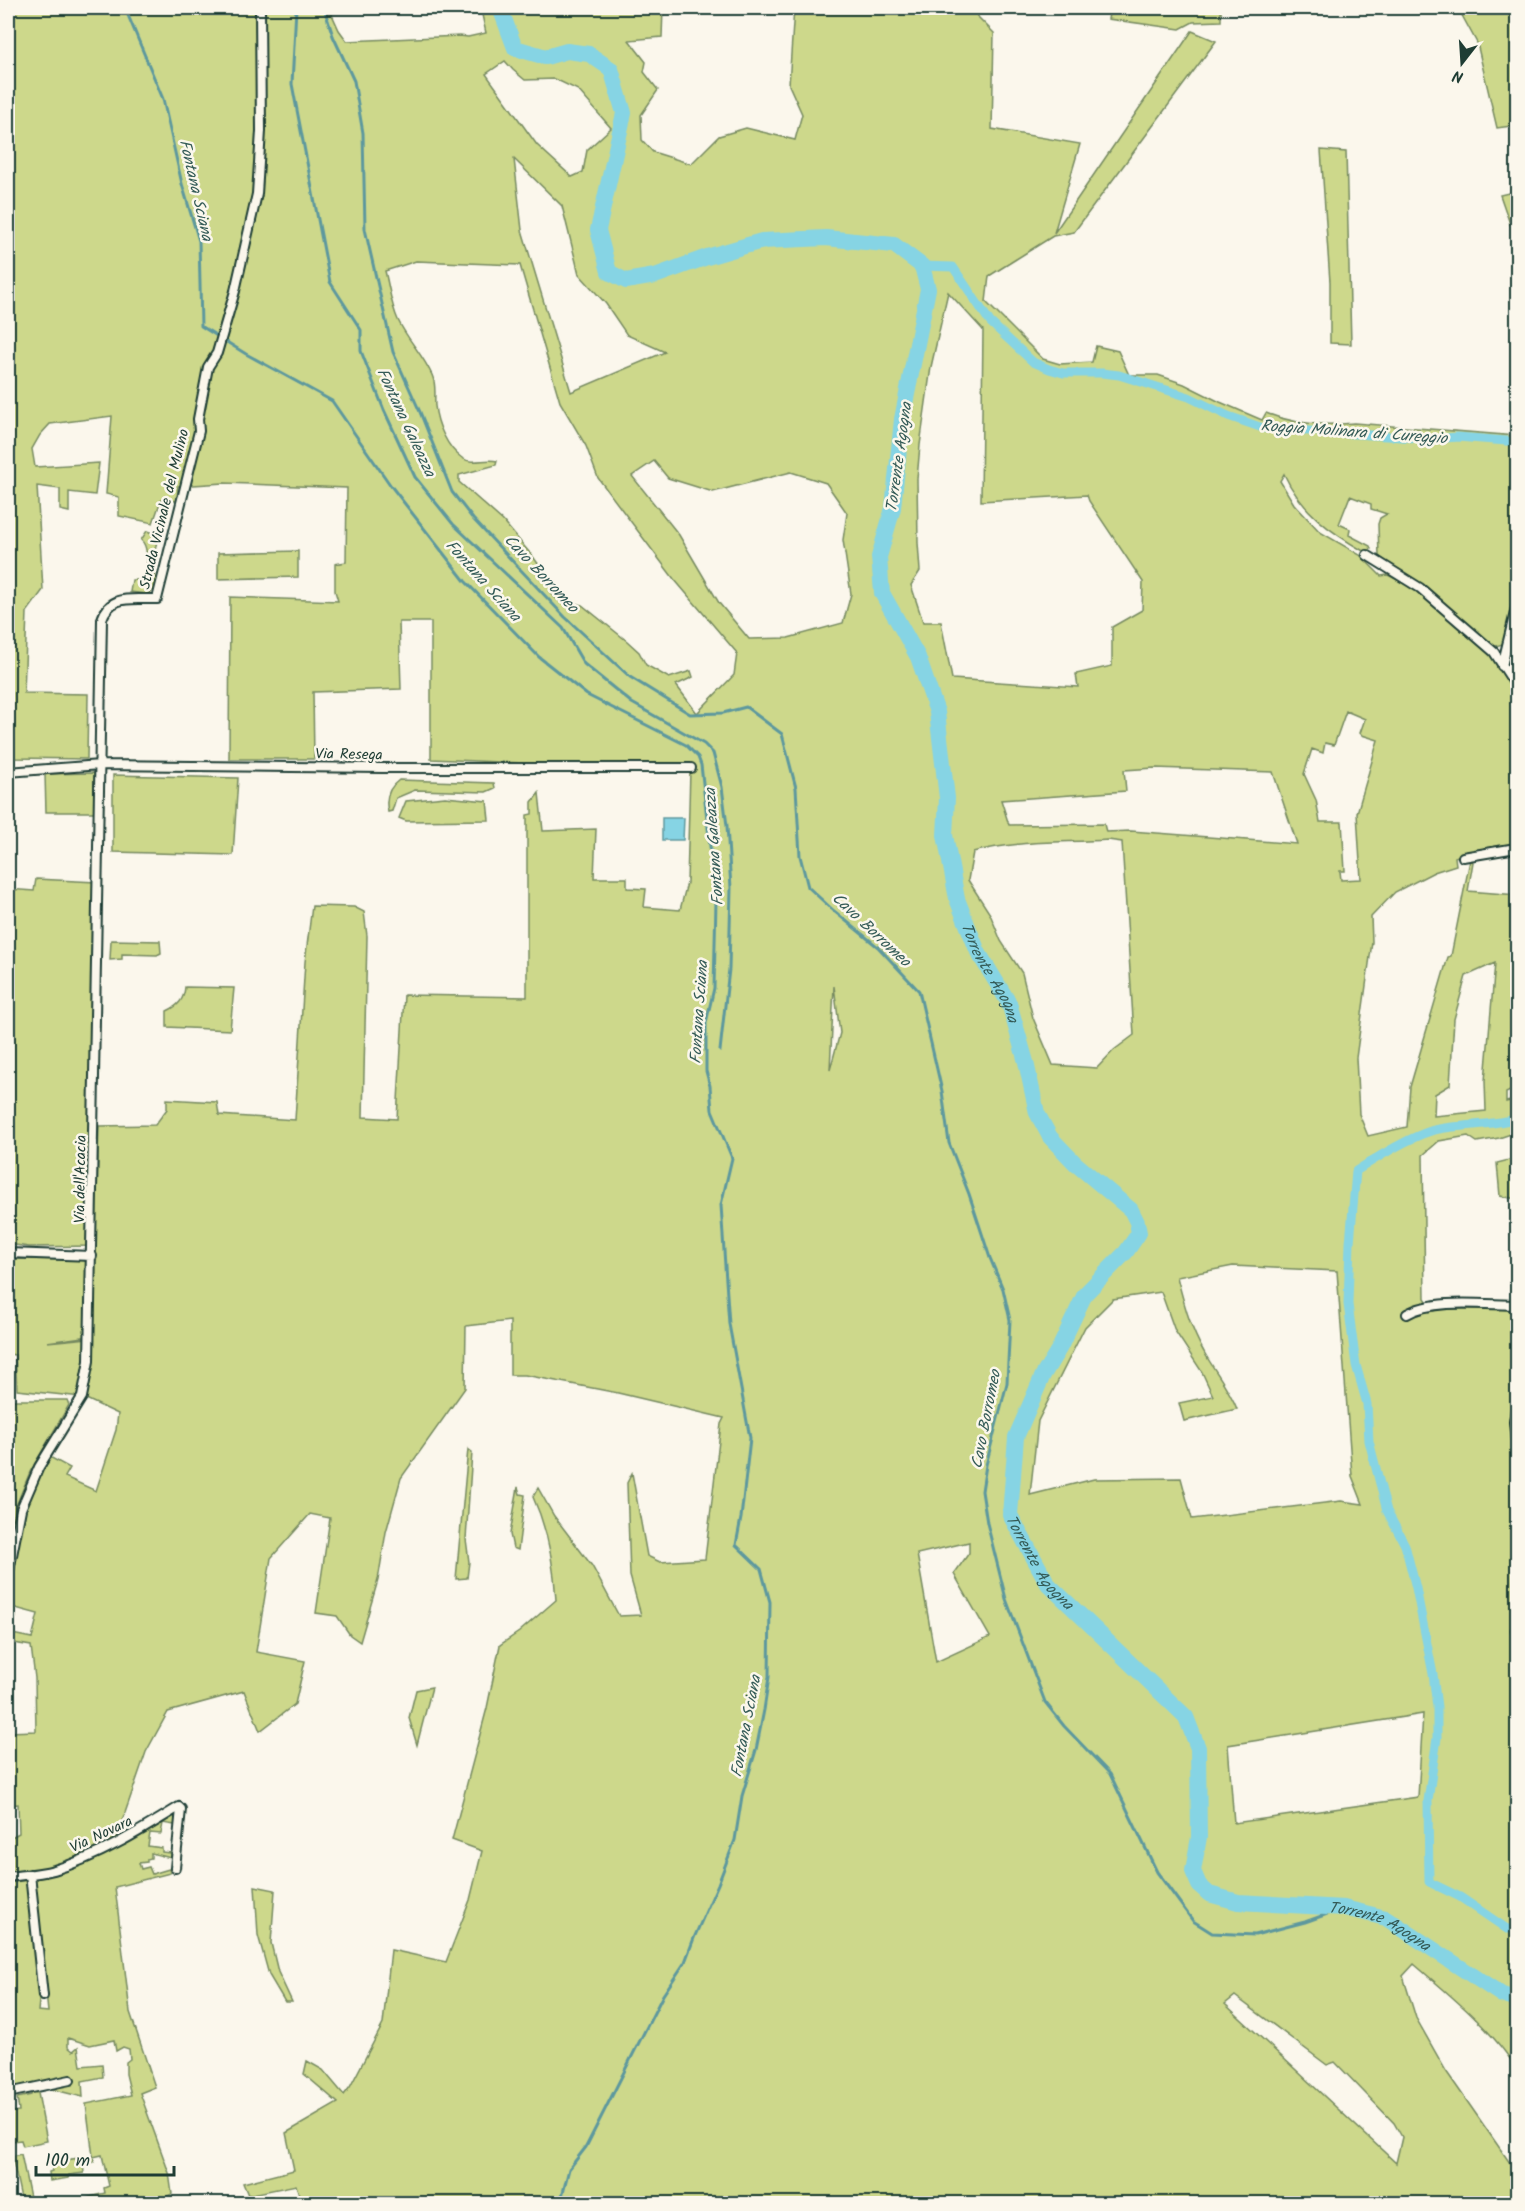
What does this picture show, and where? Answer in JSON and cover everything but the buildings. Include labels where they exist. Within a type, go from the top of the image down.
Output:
[{"type":"street","name":"Strada Vicinale del Mulino","points":[[100,765],[102,619],[110,604],[119,600],[157,599],[199,431],[198,419],[208,367],[216,353],[235,291],[257,194],[261,131],[260,8]]},
{"type":"street","points":[[1367,555],[1420,588],[1494,652],[1518,689]]},
{"type":"street","points":[[1502,666],[1518,600]]},
{"type":"street","name":"Via Resega","points":[[8,772],[100,765],[691,768]]},
{"type":"street","name":"Via dell'Acacia","points":[[8,1576],[21,1509],[39,1467],[82,1397],[89,1361],[100,765]]},
{"type":"street","points":[[1463,857],[1518,849]]},
{"type":"street","points":[[8,1253],[92,1256]]},
{"type":"street","points":[[1407,1314],[1422,1307],[1443,1305],[1518,1305]]},
{"type":"street","points":[[1518,1395],[1514,1422],[1518,1460]]},
{"type":"street","name":"Via Novara","points":[[8,1877],[53,1870],[99,1852],[179,1807],[181,1809],[175,1868]]},
{"type":"street","points":[[30,1874],[43,1996]]},
{"type":"street","points":[[8,2093],[70,2080]]},
{"type":"green space","points":[[8,8],[329,8],[347,41],[468,37],[486,33],[481,10],[472,11],[471,8],[663,8],[662,37],[629,40],[646,62],[644,72],[658,90],[641,115],[642,140],[653,152],[691,164],[719,136],[746,128],[795,140],[802,114],[789,85],[794,8],[979,8],[978,17],[994,33],[992,129],[1080,144],[1054,233],[1192,31],[1216,41],[1074,232],[1053,236],[989,276],[986,302],[1043,359],[1060,364],[1092,362],[1096,346],[1118,351],[1129,375],[1158,375],[1184,384],[1262,420],[1266,413],[1287,420],[1309,423],[1354,423],[1517,436],[1517,587],[1503,644],[1492,647],[1427,587],[1379,556],[1378,524],[1380,518],[1387,514],[1371,509],[1371,504],[1350,496],[1339,524],[1350,529],[1349,535],[1370,546],[1371,549],[1365,552],[1340,537],[1308,510],[1284,474],[1280,481],[1294,504],[1320,532],[1360,555],[1381,576],[1388,575],[1419,591],[1464,629],[1490,654],[1517,694],[1517,847],[1486,849],[1455,857],[1456,865],[1434,872],[1395,892],[1371,917],[1372,942],[1356,1058],[1359,1114],[1368,1136],[1407,1127],[1410,1087],[1448,957],[1451,956],[1470,860],[1473,862],[1468,891],[1517,895],[1517,1101],[1512,1090],[1506,1093],[1506,1102],[1510,1101],[1517,1110],[1517,1132],[1477,1142],[1468,1136],[1439,1141],[1423,1155],[1425,1298],[1429,1304],[1420,1304],[1410,1308],[1414,1314],[1443,1309],[1517,1309],[1517,1376],[1512,1420],[1518,1477],[1518,1626],[1512,1630],[1518,1643],[1517,2069],[1483,2026],[1414,1964],[1403,1976],[1416,2018],[1446,2071],[1517,2173],[1517,2203],[302,2204],[296,2185],[248,2195],[243,2183],[294,2170],[286,2133],[338,2103],[304,2074],[307,2061],[323,2070],[344,2095],[350,2087],[383,2024],[391,1950],[446,1962],[470,1900],[482,1851],[452,1840],[487,1708],[500,1645],[556,1600],[549,1547],[543,1522],[533,1497],[538,1488],[554,1516],[592,1566],[619,1616],[641,1615],[630,1576],[627,1483],[632,1473],[647,1556],[660,1562],[705,1559],[721,1424],[724,1418],[618,1393],[525,1375],[510,1375],[510,1321],[466,1326],[465,1388],[401,1478],[386,1532],[378,1580],[360,1642],[350,1635],[337,1616],[316,1613],[330,1518],[310,1514],[271,1558],[256,1652],[305,1661],[295,1704],[260,1731],[244,1691],[168,1712],[146,1752],[116,1839],[53,1868],[8,1873],[8,1839],[19,1833],[18,1804],[8,1805],[8,1732],[36,1731],[35,1678],[31,1646],[8,1642],[8,1614],[16,1616],[12,1634],[32,1638],[38,1614],[8,1606],[8,1593],[24,1511],[48,1456],[70,1468],[65,1477],[96,1491],[116,1430],[118,1414],[82,1397],[17,1390],[15,1355],[8,1354],[8,1259],[92,1260],[90,1336],[47,1342],[89,1338],[92,1361],[99,1126],[155,1125],[167,1109],[167,1099],[217,1102],[219,1115],[295,1120],[305,962],[312,906],[354,907],[364,912],[367,936],[363,1117],[397,1119],[404,995],[527,997],[527,815],[532,814],[532,802],[539,793],[543,831],[596,829],[594,878],[627,878],[627,888],[646,889],[644,907],[680,910],[687,883],[690,770],[431,759],[431,622],[399,622],[401,689],[313,692],[314,759],[229,759],[230,597],[338,601],[335,591],[335,564],[346,562],[347,488],[224,483],[178,486],[177,501],[161,500],[153,523],[119,516],[119,497],[106,494],[112,416],[50,424],[32,449],[35,467],[99,463],[95,495],[69,492],[69,512],[60,510],[60,489],[37,486],[43,590],[27,612],[24,693],[88,694],[87,759],[12,758],[8,747]],"holes":[[[505,61],[525,80],[555,79],[578,90],[611,128],[587,150],[583,172],[572,177],[537,145],[486,74]],[[514,159],[562,206],[579,274],[606,304],[627,335],[665,352],[571,392],[522,230]],[[416,261],[520,265],[560,402],[586,446],[598,478],[674,579],[737,653],[734,675],[697,713],[676,685],[693,677],[691,671],[669,678],[646,665],[639,652],[582,605],[560,601],[553,596],[544,572],[534,558],[503,521],[459,482],[459,475],[496,465],[497,461],[466,460],[457,454],[447,442],[436,413],[434,379],[398,320],[385,271]],[[948,292],[983,330],[981,501],[1087,495],[1143,582],[1142,610],[1112,627],[1112,666],[1076,674],[1078,687],[952,679],[941,622],[923,622],[911,585],[920,571],[917,479],[931,367]],[[654,461],[668,478],[713,492],[791,472],[826,483],[847,513],[843,540],[851,594],[843,623],[788,638],[749,639],[719,603],[679,535],[632,476]],[[1346,711],[1365,719],[1360,733],[1362,735],[1378,740],[1357,813],[1361,879],[1341,880],[1340,871],[1345,871],[1342,822],[1320,822],[1316,800],[1304,774],[1312,749],[1323,753],[1325,743],[1334,745]],[[1155,768],[1273,772],[1297,844],[1131,831],[1106,832],[1104,824],[1009,825],[1001,800],[1126,791],[1124,770]],[[1108,840],[1122,842],[1134,1035],[1114,1050],[1097,1068],[1053,1065],[1033,1018],[1022,973],[1001,941],[990,914],[968,880],[973,852],[1023,844]],[[1495,963],[1485,1081],[1486,1111],[1434,1116],[1435,1094],[1450,1085],[1454,1019],[1466,976]],[[834,986],[840,1033],[830,1070]],[[1233,1266],[1337,1271],[1352,1476],[1363,1504],[1341,1501],[1192,1519],[1181,1478],[1094,1479],[1030,1495],[1038,1421],[1085,1327],[1113,1299],[1161,1292],[1175,1331],[1202,1372],[1213,1396],[1179,1403],[1184,1421],[1237,1409],[1199,1343],[1177,1277]],[[969,1542],[969,1553],[954,1574],[990,1637],[936,1662],[917,1554]],[[1423,1714],[1418,1797],[1234,1823],[1228,1745]],[[1235,1996],[1327,2065],[1335,2062],[1394,2123],[1402,2137],[1396,2163],[1225,2004]]]},
{"type":"green space","points":[[1110,8],[1215,8],[1221,9],[1221,21],[1193,22],[1180,29],[1108,19]]},
{"type":"green space","points":[[1458,8],[1517,8],[1517,119],[1511,119],[1511,126],[1497,128],[1477,43]]},
{"type":"green space","points":[[1321,150],[1346,152],[1351,344],[1330,343],[1330,282]]},
{"type":"green space","points":[[1518,191],[1517,244],[1500,195]]},
{"type":"green space","points":[[147,531],[158,535],[151,572],[157,578],[151,592],[146,594],[130,592],[132,580],[146,580],[147,553],[141,540]]},
{"type":"green space","points":[[298,551],[298,577],[218,579],[218,553]]},
{"type":"green space","points":[[94,773],[95,812],[46,812],[45,774]]},
{"type":"green space","points":[[113,775],[238,778],[233,855],[113,852]]},
{"type":"green space","points":[[399,780],[494,783],[495,788],[486,792],[415,790],[396,798],[392,811],[388,812],[388,794]]},
{"type":"green space","points":[[445,797],[487,801],[489,820],[406,821],[399,818],[406,801]]},
{"type":"green space","points":[[36,879],[96,882],[87,1233],[92,1246],[29,1247],[8,1244],[8,889],[34,891]]},
{"type":"green space","points":[[111,940],[160,941],[161,953],[157,955],[122,954],[122,959],[110,960]]},
{"type":"green space","points":[[185,987],[234,988],[230,1030],[167,1027],[167,1011],[180,1002]]},
{"type":"green space","points":[[1517,1158],[1517,1199],[1500,1196],[1497,1163]]},
{"type":"green space","points":[[13,1400],[67,1400],[69,1405],[30,1472],[16,1506],[8,1556],[8,1443],[10,1443]]},
{"type":"green space","points":[[468,1449],[472,1452],[466,1539],[469,1562],[467,1578],[456,1579]]},
{"type":"green space","points":[[518,1487],[520,1494],[525,1495],[518,1550],[513,1548],[510,1534]]},
{"type":"green space","points":[[432,1687],[417,1745],[409,1718],[416,1690]]},
{"type":"green space","points":[[171,1814],[175,1815],[175,1825],[163,1823],[161,1834],[150,1833],[148,1846],[162,1848],[162,1852],[171,1853],[171,1858],[151,1853],[151,1858],[147,1859],[147,1862],[139,1863],[141,1869],[149,1867],[152,1874],[169,1869],[170,1873],[115,1887],[130,2012],[155,2087],[140,2093],[169,2173],[172,2194],[154,2203],[67,2203],[105,2193],[104,2188],[109,2186],[102,2155],[93,2157],[94,2162],[83,2164],[84,2173],[50,2181],[49,2172],[52,2171],[51,2162],[93,2156],[86,2104],[131,2095],[126,2074],[126,2062],[130,2059],[129,2049],[123,2047],[116,2051],[114,2040],[90,2045],[68,2038],[68,2047],[73,2051],[78,2047],[81,2066],[102,2064],[103,2077],[82,2081],[83,2097],[47,2088],[73,2084],[73,2077],[8,2089],[8,1883],[28,1880],[40,1991],[38,2011],[48,2012],[34,1877],[53,1875]]},
{"type":"green space","points":[[255,1886],[275,1890],[271,1943],[278,1972],[292,2002],[285,2002],[269,1975],[258,1935]]},
{"type":"green space","points":[[32,2092],[38,2093],[47,2141],[23,2146],[21,2140],[12,2141],[8,2113],[19,2111],[17,2098],[31,2095]]},
{"type":"green space","points":[[21,2154],[31,2202],[22,2203],[12,2156]]},
{"type":"water","points":[[662,818],[684,818],[683,840],[662,840]]},
{"type":"waterway","name":"Fontana Sciana","points":[[125,8],[163,99],[182,184],[199,241],[201,326],[246,354],[332,401],[391,486],[465,581],[539,657],[587,695],[686,745],[698,757],[701,765],[716,900],[714,988],[706,1023],[706,1071],[712,1110],[732,1158],[721,1205],[729,1324],[750,1438],[736,1545],[761,1569],[770,1602],[769,1677],[756,1750],[742,1796],[735,1840],[718,1884],[685,1962],[663,1995],[586,2147],[569,2169],[560,2204]]},
{"type":"waterway","name":"Fontana Galeazza","points":[[296,8],[292,84],[330,282],[361,330],[361,351],[384,410],[415,477],[453,524],[563,628],[584,664],[632,703],[704,744],[713,753],[722,787],[731,888],[729,969],[720,1051]]},
{"type":"waterway","name":"Cavo Borromeo","points":[[324,8],[333,36],[354,81],[363,133],[365,229],[393,352],[452,492],[473,519],[565,617],[630,677],[690,714],[723,713],[746,707],[782,734],[796,788],[800,856],[808,887],[878,947],[919,991],[942,1091],[949,1143],[1003,1289],[1010,1320],[1007,1383],[986,1465],[982,1491],[987,1523],[1006,1599],[1045,1702],[1064,1726],[1110,1774],[1157,1872],[1193,1921],[1212,1933],[1255,1935],[1305,1922],[1344,1908]]},
{"type":"waterway","name":"Torrente Agogna","points":[[500,8],[515,48],[546,57],[567,51],[589,54],[611,69],[624,113],[598,230],[609,272],[626,281],[655,276],[707,257],[762,241],[826,238],[894,245],[922,266],[928,289],[902,419],[893,508],[879,557],[882,593],[918,657],[937,712],[947,798],[945,835],[957,899],[978,952],[1009,1003],[1026,1062],[1037,1113],[1050,1137],[1076,1164],[1131,1210],[1139,1233],[1126,1252],[1085,1294],[1060,1347],[1043,1375],[1016,1437],[1010,1515],[1048,1584],[1186,1717],[1198,1748],[1199,1837],[1193,1871],[1199,1885],[1209,1894],[1238,1902],[1344,1908],[1386,1918],[1502,1995],[1518,2000]]},
{"type":"waterway","name":"Roggia Molinara di Cureggio","points":[[922,266],[953,267],[990,322],[1033,362],[1049,369],[1063,373],[1119,375],[1189,397],[1228,416],[1263,428],[1518,442]]},
{"type":"waterway","name":"Roggia Molinara di Cureggio","points":[[1518,1118],[1429,1131],[1396,1147],[1356,1171],[1348,1304],[1356,1365],[1367,1404],[1369,1441],[1387,1511],[1405,1545],[1433,1674],[1437,1707],[1437,1738],[1428,1801],[1429,1882],[1460,1897],[1507,1929],[1518,1929]]}]
